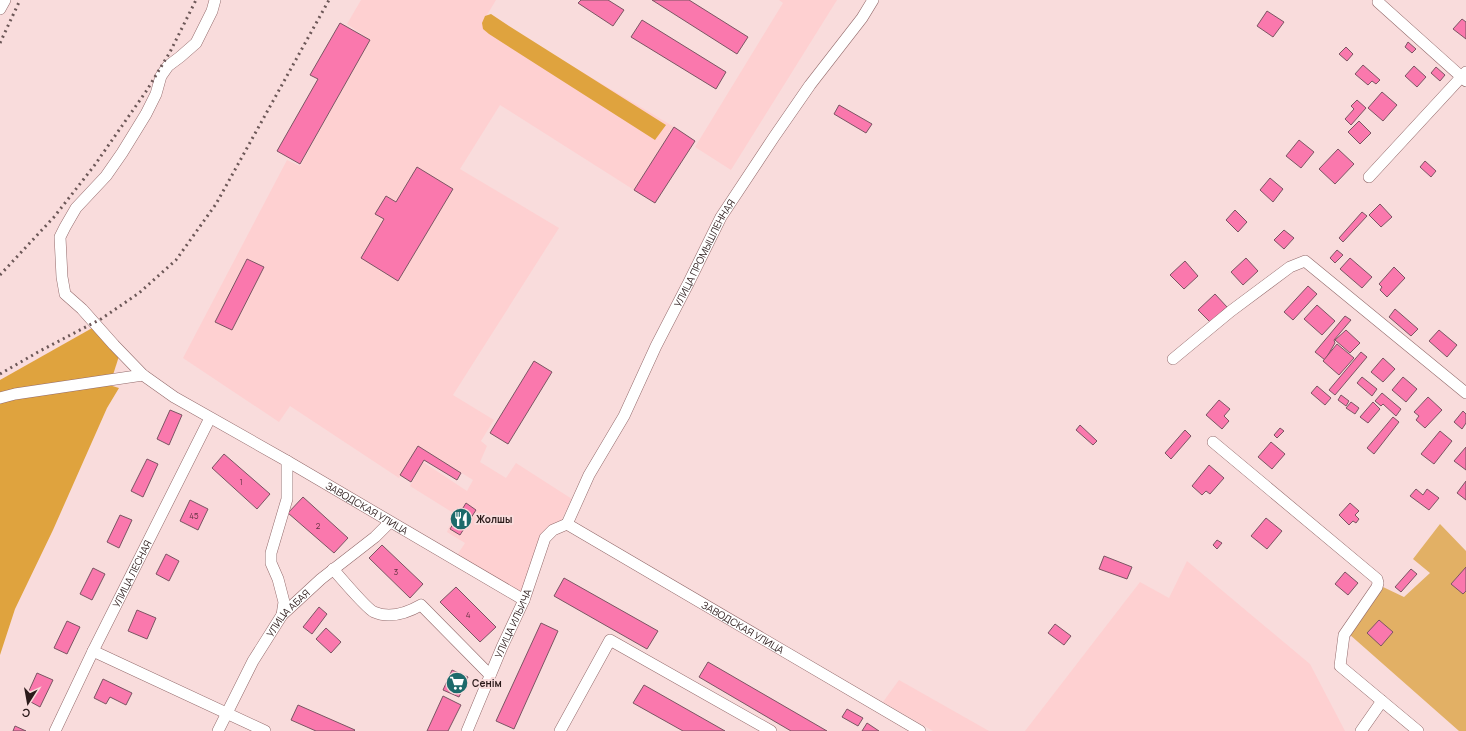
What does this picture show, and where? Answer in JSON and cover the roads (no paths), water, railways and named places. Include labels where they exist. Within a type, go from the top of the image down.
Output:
[{"type":"street","points":[[0,9],[5,0]]},
{"type":"street","name":"ЗАВОДСКАЯ УЛИЦА","points":[[215,0],[212,11],[196,43],[168,66],[161,76],[156,94],[146,114],[122,153],[106,176],[76,208],[65,227],[60,237],[62,277],[65,294],[82,309],[143,375],[174,397],[287,461],[524,600]]},
{"type":"street","name":"УЛИЦА ПРОМЫШЛЕННАЯ","points":[[567,524],[589,475],[624,416],[656,346],[721,217],[774,137],[822,69],[862,18],[873,0]]},
{"type":"street","points":[[1368,177],[1465,77],[1378,2]]},
{"type":"street","points":[[1173,359],[1232,311],[1290,267],[1305,261],[1466,393]]},
{"type":"street","points":[[0,398],[15,394],[143,375]]},
{"type":"street","name":"УЛИЦА ЛЕСНАЯ","points":[[55,731],[210,418]]},
{"type":"street","points":[[1213,442],[1377,579],[1377,587],[1344,635],[1340,666],[1418,731]]},
{"type":"street","points":[[282,615],[284,602],[278,579],[271,563],[271,553],[287,499],[287,461]]},
{"type":"street","name":"УЛИЦА АБАЯ","points":[[218,731],[253,661],[282,615],[321,579],[375,537],[390,522]]},
{"type":"street","name":"ЗАВОДСКАЯ УЛИЦА","points":[[567,524],[916,730]]},
{"type":"street","name":"УЛИЦА ИЛЬИЧА","points":[[467,731],[534,575],[540,548],[545,538],[553,530],[567,524]]},
{"type":"street","points":[[333,569],[372,612],[384,615],[396,614],[409,612],[422,605],[490,675]]},
{"type":"street","points":[[560,731],[610,640],[770,731]]},
{"type":"street","points":[[93,652],[265,731]]},
{"type":"street","points":[[1361,731],[1382,701]]},
{"type":"railway","points":[[0,43],[20,0]]},
{"type":"railway","points":[[0,275],[54,217],[94,166],[147,90],[170,52],[196,0]]},
{"type":"railway","points":[[0,374],[101,319],[139,293],[176,260],[216,204],[329,0]]},
{"type":"place","name":"Жолшы","points":[[461,519]]},
{"type":"place","name":"Сенiм","points":[[457,683]]}]
